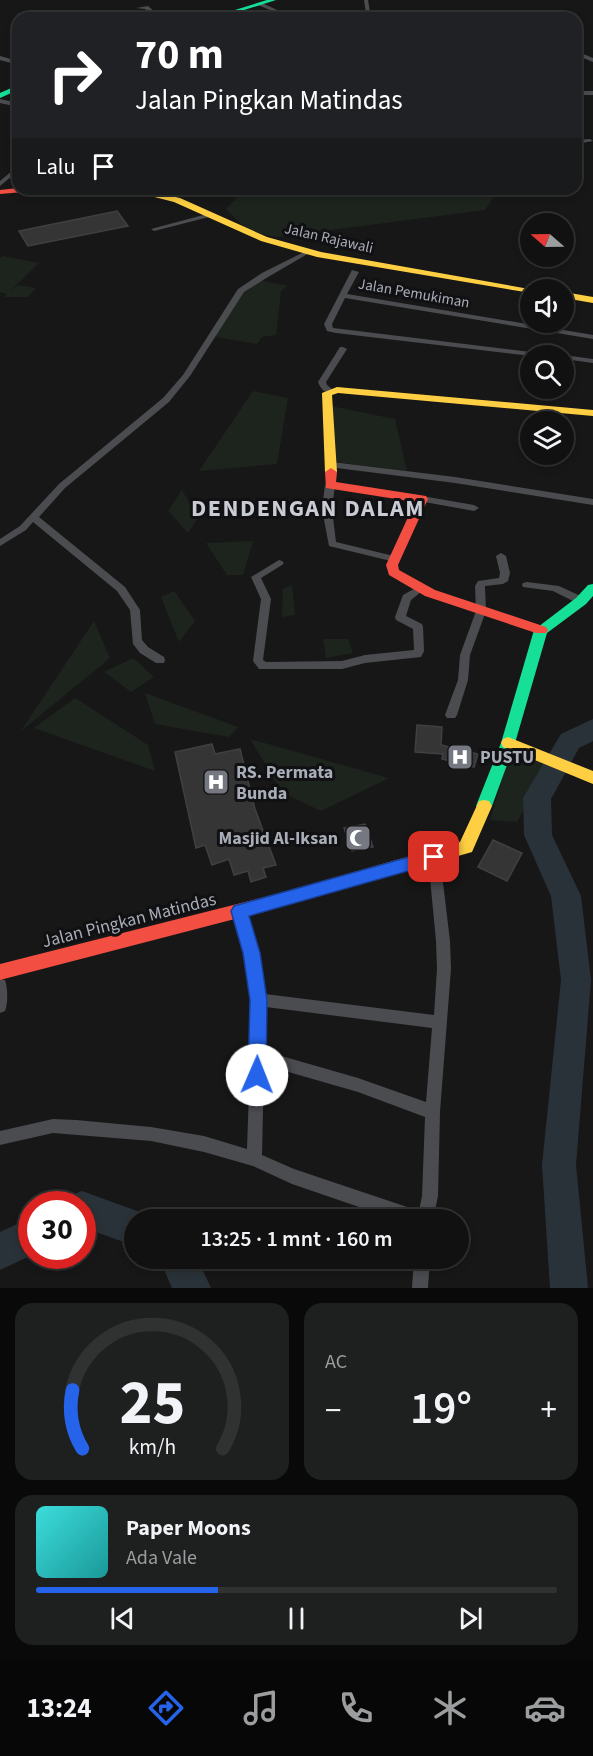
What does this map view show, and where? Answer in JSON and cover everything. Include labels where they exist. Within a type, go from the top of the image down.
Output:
[{"type":"street","points":[[237,12],[266,2],[281,12]]},
{"type":"street","points":[[140,8],[138,8],[146,7],[152,12]]},
{"type":"street","points":[[582,142],[590,141]]},
{"type":"street","points":[[0,184],[12,173]]},
{"type":"street","name":"Jalan Rajawali","points":[[154,195],[177,200],[264,238],[308,252],[359,263],[520,288]]},
{"type":"street","points":[[154,229],[211,214]]},
{"type":"street","points":[[0,543],[24,528],[62,486],[166,400],[186,376],[242,291],[265,275],[308,252]]},
{"type":"street","points":[[343,295],[355,272]]},
{"type":"street","name":"Jalan Pemukiman","points":[[520,353],[336,332],[330,329],[328,324],[343,295],[593,337]]},
{"type":"street","points":[[574,297],[593,300]]},
{"type":"street","points":[[343,349],[322,382],[323,386],[330,391],[351,390],[593,413]]},
{"type":"street","points":[[574,358],[593,361]]},
{"type":"street","points":[[330,391],[327,396],[332,465],[327,509],[332,544],[395,559]]},
{"type":"street","points":[[332,465],[455,480],[593,502]]},
{"type":"street","points":[[330,485],[474,508]]},
{"type":"street","points":[[422,499],[392,565],[393,572],[421,588],[541,630],[581,601],[593,588]]},
{"type":"street","points":[[34,518],[121,589],[135,610],[137,641],[144,650],[160,660]]},
{"type":"street","points":[[451,715],[463,680],[465,655],[481,610],[480,586],[487,582],[499,582],[505,578],[501,556]]},
{"type":"street","points":[[279,562],[256,578],[266,599],[258,661],[263,666],[342,665],[365,659],[417,654],[419,651],[418,627],[400,617],[409,596],[421,588]]},
{"type":"street","points":[[527,585],[555,588],[581,601]]},
{"type":"street","name":"Jalan Pingkan Matindas","points":[[0,972],[196,917],[240,911],[466,847],[471,840],[508,742],[534,647],[541,630]]},
{"type":"street","points":[[508,742],[593,778]]},
{"type":"street","points":[[426,1209],[430,1196],[433,1112],[443,992],[444,941],[434,857]]},
{"type":"street","points":[[240,911],[251,953],[258,1000],[254,1159]]},
{"type":"street","points":[[0,985],[0,1006]]},
{"type":"street","points":[[258,1000],[439,1022]]},
{"type":"street","points":[[257,1056],[358,1085],[433,1112]]},
{"type":"street","points":[[0,1138],[54,1126],[76,1126],[151,1134],[204,1144],[254,1159],[302,1179],[391,1209]]},
{"type":"street","points":[[420,1288],[421,1269]]},
{"type":"shaded area","points":[[239,195],[495,195],[485,210],[277,237],[249,232],[226,209]]},
{"type":"shaded area","points":[[3,256],[39,263],[9,292],[18,285],[36,288],[28,297],[5,297],[7,294],[0,292],[0,258]]},
{"type":"shaded area","points":[[258,280],[288,286],[281,291],[276,335],[262,337],[257,344],[216,337],[214,335],[243,292]]},
{"type":"shaded area","points":[[253,391],[288,398],[277,464],[199,471]]},
{"type":"shaded area","points":[[331,406],[395,419],[407,471],[335,462]]},
{"type":"shaded area","points":[[182,490],[198,518],[188,533],[168,511]]},
{"type":"shaded area","points":[[253,541],[243,575],[227,575],[206,543]]},
{"type":"shaded area","points":[[292,585],[295,615],[282,617],[283,589]]},
{"type":"shaded area","points":[[174,591],[195,621],[179,642],[161,597]]},
{"type":"shaded area","points":[[94,621],[110,658],[21,731]]},
{"type":"shaded area","points":[[323,639],[348,639],[353,653],[326,658]]},
{"type":"shaded area","points":[[133,658],[154,677],[131,692],[104,672]]},
{"type":"shaded area","points":[[145,693],[238,727],[229,737],[155,724]]},
{"type":"shaded area","points":[[75,698],[148,745],[155,771],[34,728]]},
{"type":"shaded area","points":[[250,739],[389,778],[321,811],[283,793]]},
{"type":"shaded area","points":[[511,749],[548,765],[517,822],[490,820]]},
{"type":"building","points":[[117,211],[128,226],[28,246],[19,231]]},
{"type":"building","points":[[417,725],[442,727],[441,745],[478,754],[474,767],[442,759],[443,754],[415,752]]},
{"type":"building","points":[[212,744],[215,754],[240,749],[255,809],[276,865],[263,868],[266,877],[251,882],[248,871],[234,875],[229,859],[212,865],[205,845],[196,848],[175,752]]},
{"type":"building","name":"Masjid Al-Iksan","points":[[365,824],[373,847],[352,851],[344,828]]},
{"type":"building","points":[[493,840],[522,853],[507,881],[478,867]]},
{"type":"waterway","points":[[569,1288],[559,1165],[576,980],[566,896],[538,835],[537,798],[570,741],[593,729]]},
{"type":"waterway","points":[[96,1214],[124,1224]]},
{"type":"waterway","points":[[0,1252],[18,1242]]},
{"type":"waterway","points":[[182,1269],[192,1288]]},
{"type":"traffic: fast","points":[[232,12],[273,0]]},
{"type":"traffic: fast","points":[[0,96],[12,90]]},
{"type":"traffic: fast","points":[[484,806],[508,743],[541,630],[581,601],[593,588]]},
{"type":"traffic: slow","points":[[154,195],[177,200],[264,239],[320,255],[520,288]]},
{"type":"traffic: slow","points":[[574,297],[593,300]]},
{"type":"traffic: slow","points":[[331,472],[327,393],[337,390],[593,413]]},
{"type":"traffic: slow","points":[[508,743],[593,778]]},
{"type":"traffic: slow","points":[[277,901],[466,847],[484,806]]},
{"type":"traffic: jam","points":[[0,192],[12,191]]},
{"type":"traffic: jam","points":[[331,472],[330,485],[422,499],[392,565],[393,572],[430,593],[541,630]]},
{"type":"traffic: jam","points":[[0,972],[277,901]]},
{"type":"place","name":"PUSTU","points":[[460,757]]},
{"type":"place","name":"RS. Permata Bunda","points":[[216,782]]},
{"type":"place","name":"Masjid Al-Iksan","points":[[358,838]]},
{"type":"district","name":"DENDENGAN DALAM","points":[[308,508]]},
{"type":"route","points":[[257,1075],[258,1000],[251,953],[240,911],[434,857]]}]
